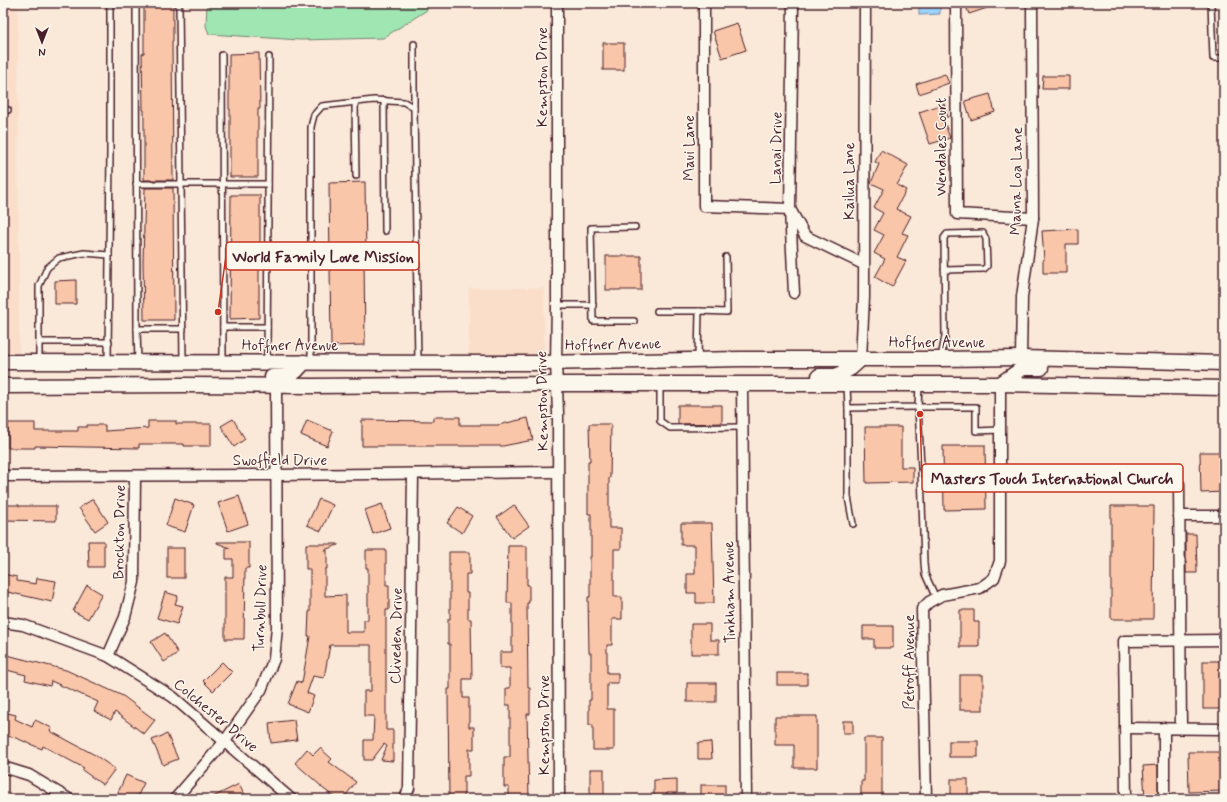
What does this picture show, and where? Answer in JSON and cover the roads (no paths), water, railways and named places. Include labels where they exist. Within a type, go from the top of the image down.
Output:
[{"type":"main road","name":"Hoffner Avenue","points":[[3,362],[418,363],[1021,358],[1224,363]]},
{"type":"main road","points":[[742,384],[788,376],[836,376],[851,368],[861,359]]},
{"type":"main road","points":[[1000,384],[1023,368],[1110,368],[1137,361]]},
{"type":"main road","points":[[144,386],[154,378],[158,377],[284,377],[290,376],[297,372],[308,362]]},
{"type":"main road","points":[[3,386],[1000,384],[1224,388]]},
{"type":"street","name":"Kempston Drive","points":[[557,3],[556,362],[558,472],[559,799]]},
{"type":"street","name":"Maui Lane","points":[[704,3],[704,206],[790,209]]},
{"type":"street","name":"Lanai Drive","points":[[793,3],[790,209],[794,293]]},
{"type":"street","name":"Kailua Lane","points":[[861,359],[864,297],[865,3]]},
{"type":"street","name":"Wendales Court","points":[[956,3],[957,214],[1033,218]]},
{"type":"street","name":"Mauna Loa Lane","points":[[1021,358],[1022,297],[1033,218],[1032,3]]},
{"type":"street","points":[[790,209],[806,236],[863,264]]},
{"type":"street","name":"Tinkham Avenue","points":[[742,384],[746,799]]},
{"type":"street","name":"Petroff Avenue","points":[[926,799],[922,609],[929,602],[942,595],[980,588],[994,578],[1000,561],[1000,384]]},
{"type":"street","name":"Turnbull Drive","points":[[175,799],[225,741],[261,690],[274,659],[277,627],[276,385]]},
{"type":"street","name":"Swoffield Drive","points":[[3,476],[558,472]]},
{"type":"street","name":"Cliveden Drive","points":[[405,799],[408,788],[413,474]]},
{"type":"street","name":"Brockton Drive","points":[[108,656],[126,616],[134,582],[135,476]]},
{"type":"street","points":[[1116,484],[1179,484],[1181,728]]},
{"type":"street","points":[[1179,516],[1224,516]]},
{"type":"street","name":"Colchester Drive","points":[[3,622],[23,625],[108,656],[173,697],[291,799]]},
{"type":"street","points":[[1126,799],[1124,641],[1224,640]]},
{"type":"street","points":[[1125,728],[1224,728]]},
{"type":"street","points":[[1164,728],[1164,799]]},
{"type":"street","points":[[3,767],[30,775],[69,799]]},
{"type":"lane","points":[[108,363],[110,3]]},
{"type":"lane","points":[[136,3],[138,362]]},
{"type":"lane","points":[[179,3],[183,363]]},
{"type":"lane","points":[[1211,3],[1212,58],[1224,58]]},
{"type":"lane","points":[[414,44],[418,363]]},
{"type":"lane","points":[[222,56],[223,363]]},
{"type":"lane","points":[[267,362],[269,57]]},
{"type":"lane","points":[[308,362],[311,127],[314,115],[322,106],[374,100],[404,102],[414,108]]},
{"type":"lane","points":[[384,100],[385,231]]},
{"type":"lane","points":[[355,102],[356,176]]},
{"type":"lane","points":[[136,184],[268,184]]},
{"type":"lane","points":[[634,321],[593,321],[591,228],[636,227]]},
{"type":"lane","points":[[940,359],[945,336],[944,270],[944,238],[947,234],[983,234],[986,239],[987,266],[984,269],[944,270]]},
{"type":"lane","points":[[39,362],[39,286],[47,268],[59,258],[84,253],[109,255]]},
{"type":"lane","points":[[657,311],[727,312],[726,257]]},
{"type":"lane","points":[[557,305],[593,305]]},
{"type":"lane","points":[[698,360],[699,311]]},
{"type":"lane","points":[[223,327],[267,327]]},
{"type":"lane","points":[[137,329],[183,329]]},
{"type":"lane","points":[[38,342],[109,342]]},
{"type":"lane","points":[[660,384],[660,421],[670,428],[742,427]]},
{"type":"lane","points":[[919,384],[918,407],[924,563],[925,574],[936,598]]},
{"type":"lane","points":[[846,385],[848,408],[848,497],[853,524]]},
{"type":"lane","points":[[848,408],[976,407],[976,431],[1000,430]]},
{"type":"water","points":[[940,3],[940,14],[919,15],[919,4]]},
{"type":"place","name":"World Family Love Mission","points":[[218,312]]},
{"type":"place","name":"Masters Touch International Church","points":[[920,414]]}]
